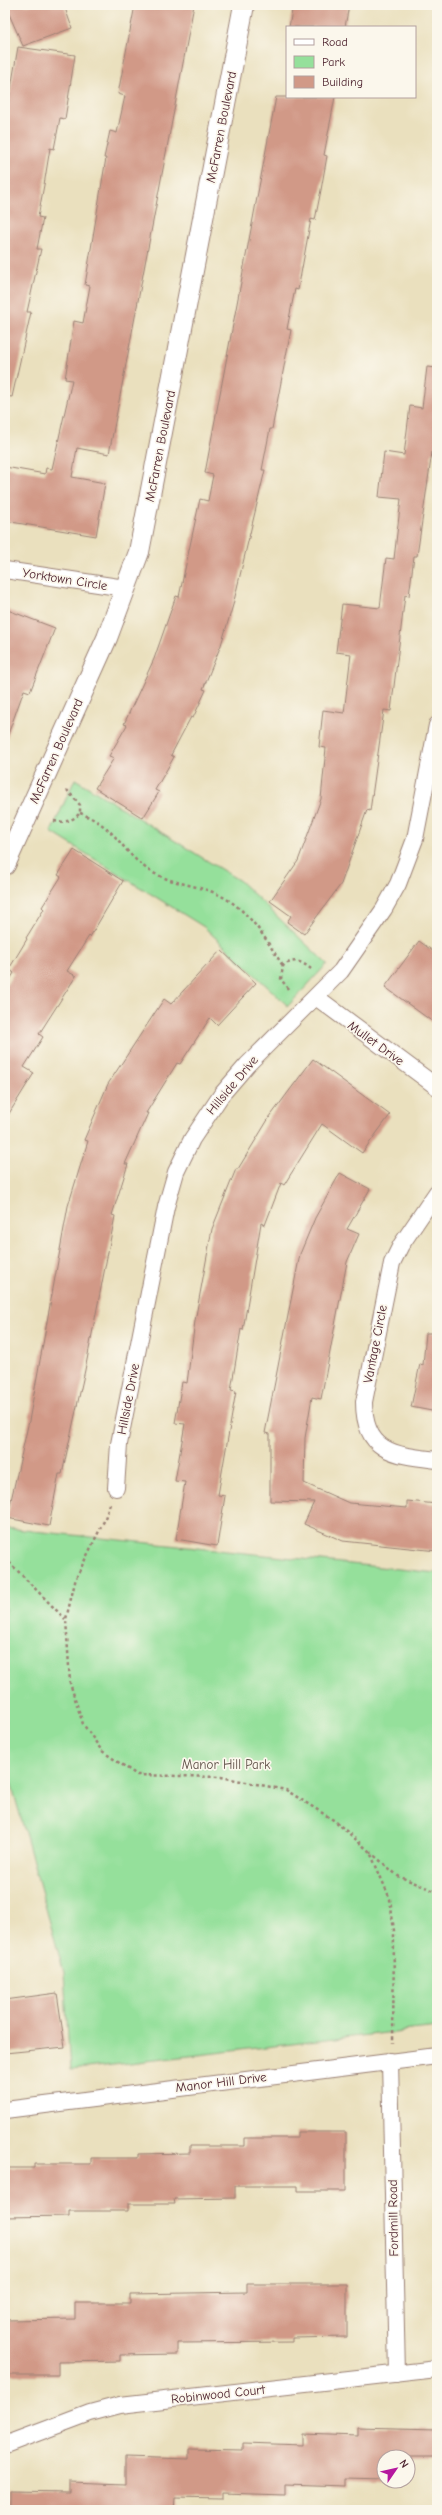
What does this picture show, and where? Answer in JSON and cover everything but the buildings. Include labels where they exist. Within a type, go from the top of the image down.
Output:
[{"type":"street","name":"McFarren Boulevard","points":[[5,865],[107,638],[139,552],[244,5]]},
{"type":"street","name":"Yorktown Circle","points":[[5,570],[125,588]]},
{"type":"street","name":"Hillside Drive","points":[[116,1488],[119,1444],[166,1207],[176,1172],[192,1139],[222,1094],[247,1065],[316,997],[352,957],[398,884],[415,839],[437,725]]},
{"type":"street","name":"Mullet Drive","points":[[316,997],[437,1087]]},
{"type":"street","name":"Vantage Circle","points":[[437,1192],[401,1245],[392,1263],[364,1402],[364,1418],[370,1434],[381,1447],[391,1453],[437,1460]]},
{"type":"street","name":"Manor Hill Drive","points":[[5,2110],[437,2056]]},
{"type":"street","name":"Fordmill Road","points":[[390,2061],[397,2374]]},
{"type":"street","name":"Robinwood Court","points":[[5,2445],[90,2413],[120,2405],[437,2369]]},
{"type":"path","points":[[54,821],[68,821],[76,818],[80,813],[80,805],[67,790]]},
{"type":"path","points":[[80,813],[107,827],[137,861],[148,870],[178,883],[211,892],[240,908],[251,918],[283,966],[281,979],[288,990]]},
{"type":"path","points":[[283,966],[294,961],[301,962],[311,969]]},
{"type":"path","points":[[116,1488],[104,1521],[76,1578],[66,1619],[70,1683],[83,1724],[102,1751],[118,1764],[138,1775],[221,1777],[286,1790],[335,1820],[398,1876],[437,1892]]},
{"type":"path","points":[[5,1558],[66,1619]]},
{"type":"path","points":[[370,1852],[390,1899],[394,1931],[395,2035],[390,2061]]},
{"type":"green space","points":[[75,779],[240,881],[327,964],[288,1006],[204,927],[51,832]]},
{"type":"green space","name":"Manor Hill Park","points":[[5,1528],[437,1573],[437,2027],[70,2070],[64,1973],[5,1761]]}]
